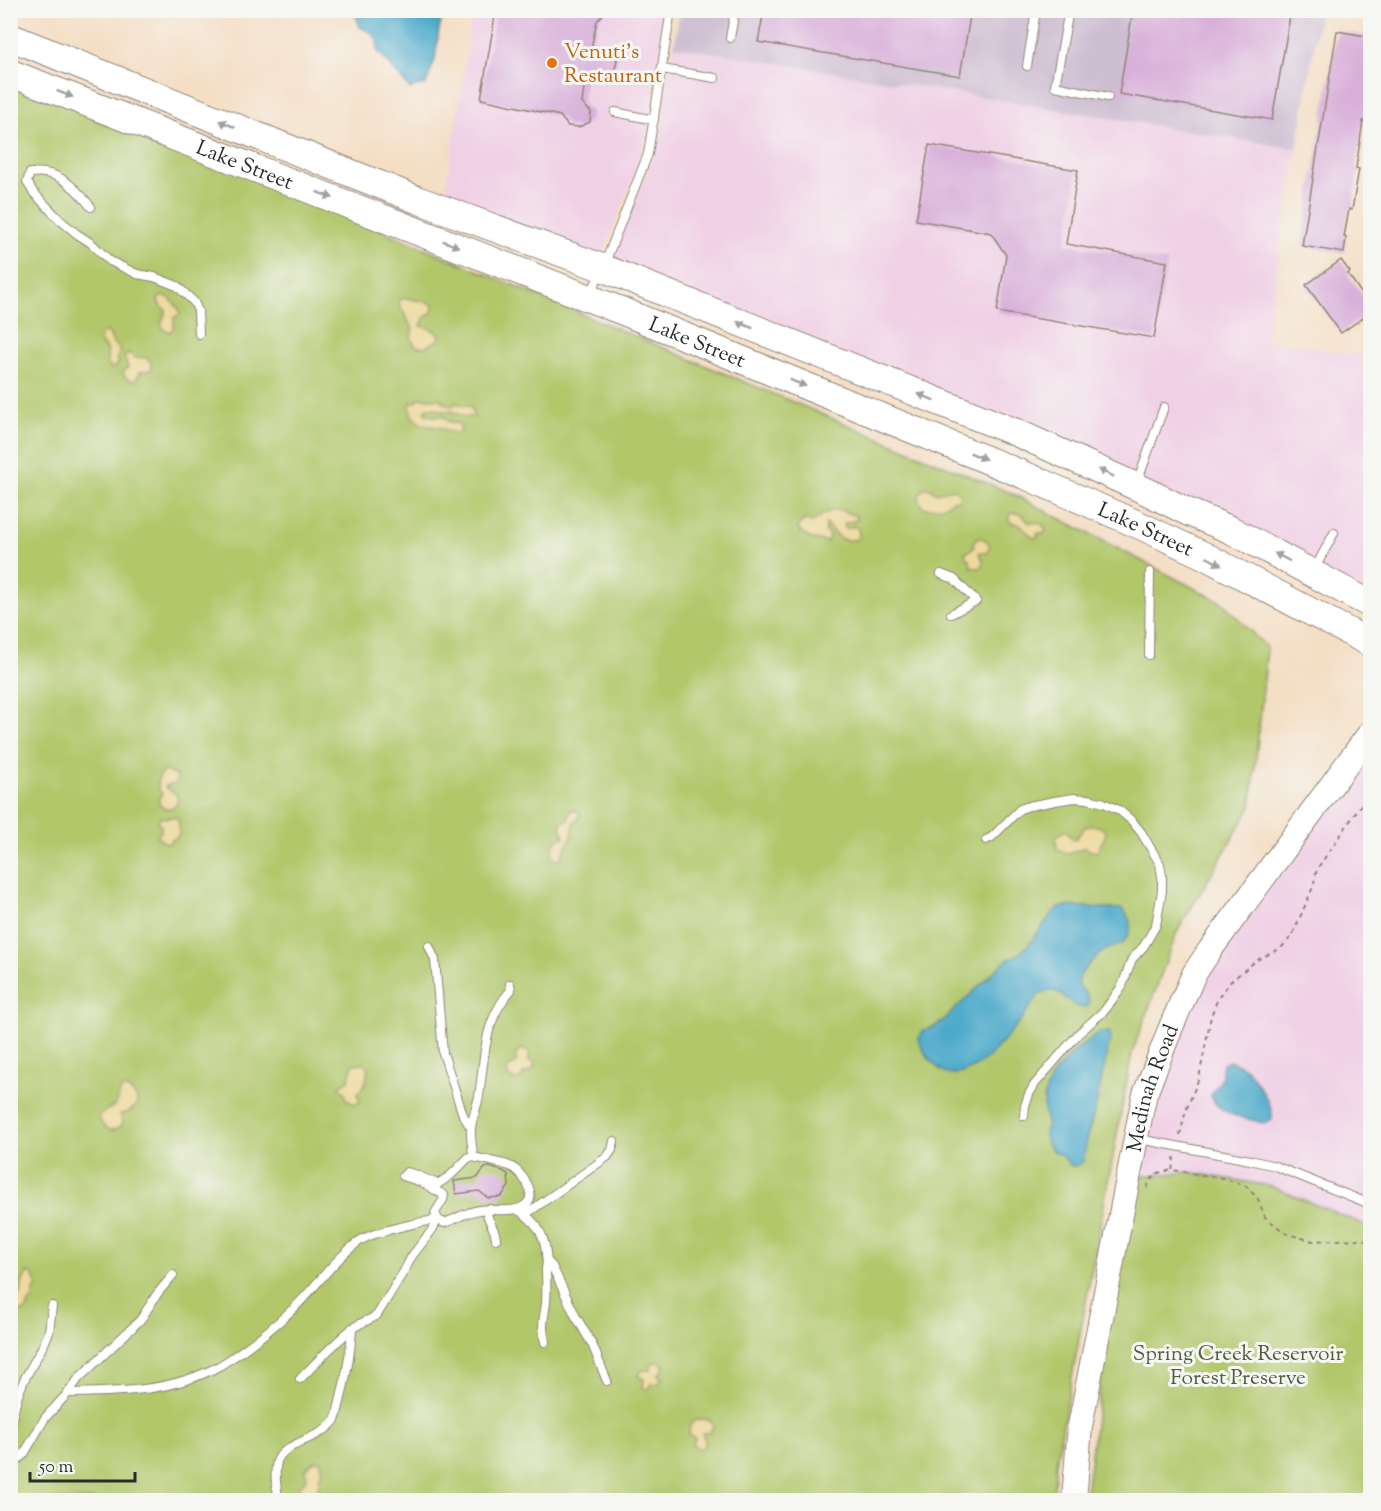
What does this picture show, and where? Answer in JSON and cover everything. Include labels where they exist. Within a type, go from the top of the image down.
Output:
[{"type":"main road","name":"Lake Street","points":[[10,37],[418,200],[603,268],[1015,432],[1231,530],[1371,604]]},
{"type":"main road","name":"Lake Street","points":[[10,73],[386,218],[1013,470],[1205,556],[1371,643]]},
{"type":"main road","name":"Medinah Road","points":[[1074,1500],[1080,1426],[1145,1094],[1194,974],[1371,733]]},
{"type":"lane","points":[[588,298],[603,268],[648,154],[671,10]]},
{"type":"lane","points":[[730,38],[735,10]]},
{"type":"lane","points":[[1027,66],[1036,10]]},
{"type":"lane","points":[[1069,10],[1055,86],[1108,97]]},
{"type":"lane","points":[[662,69],[715,78]]},
{"type":"lane","points":[[615,112],[654,120]]},
{"type":"lane","points":[[91,207],[82,195],[56,176],[30,173],[27,182],[40,200],[60,220],[91,243],[110,261],[137,274],[154,277],[177,286],[194,302],[198,311],[199,334]]},
{"type":"lane","points":[[1135,486],[1164,407]]},
{"type":"lane","points":[[1312,573],[1334,533]]},
{"type":"lane","points":[[1149,655],[1150,572]]},
{"type":"lane","points":[[941,574],[954,579],[976,601],[951,614]]},
{"type":"lane","points":[[986,840],[992,837],[1020,809],[1074,798],[1088,799],[1119,810],[1132,821],[1142,832],[1160,864],[1162,876],[1162,891],[1156,925],[1144,946],[1132,959],[1122,986],[1105,1010],[1078,1034],[1035,1084],[1029,1094],[1024,1116]]},
{"type":"lane","points":[[429,946],[435,960],[443,1053],[463,1115],[471,1128]]},
{"type":"lane","points":[[473,1157],[471,1128],[478,1099],[484,1049],[497,1008],[511,990],[510,984]]},
{"type":"lane","points":[[1135,1138],[1275,1166],[1371,1204]]},
{"type":"lane","points":[[526,1214],[607,1157],[614,1141]]},
{"type":"lane","points":[[469,1157],[473,1157],[504,1163],[514,1168],[531,1191],[531,1197],[526,1204],[516,1209],[489,1209],[467,1213],[444,1223],[435,1213],[444,1194],[422,1182],[403,1176],[407,1172],[438,1184],[469,1157]]},
{"type":"lane","points":[[489,1209],[487,1215],[496,1239]]},
{"type":"lane","points":[[516,1209],[526,1214],[538,1226],[546,1248],[548,1262],[546,1303],[542,1324],[545,1342]]},
{"type":"lane","points":[[300,1379],[352,1328],[377,1315],[412,1256],[438,1219]]},
{"type":"lane","points":[[68,1393],[152,1389],[186,1381],[220,1366],[261,1337],[295,1307],[337,1262],[363,1239],[401,1227],[438,1219]]},
{"type":"lane","points":[[548,1262],[555,1271],[592,1344],[607,1381]]},
{"type":"lane","points":[[10,1467],[24,1454],[45,1418],[79,1378],[134,1327],[173,1275]]},
{"type":"lane","points":[[10,1427],[24,1380],[49,1332],[52,1306]]},
{"type":"lane","points":[[278,1500],[277,1460],[289,1448],[330,1426],[336,1417],[349,1361],[352,1328]]},
{"type":"path","points":[[1172,1170],[1186,1110],[1199,1078],[1218,998],[1232,981],[1257,960],[1281,948],[1292,936],[1313,887],[1317,869],[1371,792]]},
{"type":"path","points":[[1145,1190],[1150,1180],[1158,1173],[1172,1170],[1223,1178],[1246,1186],[1258,1199],[1265,1217],[1287,1234],[1313,1241],[1360,1239],[1371,1241]]},
{"type":"shaded area","points":[[473,11],[668,11],[644,150],[600,260],[444,201]]},
{"type":"shaded area","points":[[680,11],[1320,11],[1297,149],[674,46]]},
{"type":"shaded area","points":[[674,46],[1297,149],[1265,339],[1370,357],[1370,598],[608,265],[653,157]]},
{"type":"shaded area","points":[[1370,750],[1370,1227],[1270,1186],[1136,1176],[1147,1116],[1200,982]]},
{"type":"green space","points":[[10,75],[1013,494],[1223,603],[1267,648],[1251,807],[1177,932],[1132,1053],[1056,1463],[1053,1500],[11,1500]]},
{"type":"green space","name":"Spring Creek Reservoir Forest Preserve","points":[[1188,1172],[1270,1186],[1370,1227],[1370,1500],[1085,1500],[1128,1177]]},
{"type":"sand","points":[[163,296],[170,298],[180,314],[174,318],[174,327],[170,332],[162,326],[166,310],[160,306],[158,300]]},
{"type":"sand","points":[[405,298],[433,305],[432,312],[425,317],[421,326],[438,333],[439,340],[424,347],[415,345],[412,339],[413,329],[400,307],[399,300]]},
{"type":"sand","points":[[106,332],[119,348],[119,355],[116,358],[119,363],[116,367],[109,366],[106,350],[100,341],[102,333]]},
{"type":"sand","points":[[129,353],[136,358],[145,358],[150,361],[152,367],[151,370],[140,372],[133,381],[123,374],[128,367],[124,357]]},
{"type":"sand","points":[[419,398],[440,399],[452,406],[456,403],[471,407],[474,416],[465,417],[451,411],[427,408],[424,411],[426,414],[443,416],[448,421],[459,424],[461,428],[460,432],[454,433],[424,425],[414,418],[410,407],[411,402],[416,402]]},
{"type":"sand","points":[[924,488],[931,488],[936,493],[954,489],[960,494],[959,499],[952,500],[943,506],[925,508],[918,498]]},
{"type":"sand","points":[[840,510],[856,516],[857,520],[845,523],[844,526],[850,528],[854,526],[858,529],[857,539],[843,539],[826,524],[825,531],[829,534],[827,542],[809,538],[799,530],[798,526],[804,520],[811,523],[827,512]]},
{"type":"sand","points":[[1014,513],[1024,517],[1029,523],[1039,523],[1046,528],[1045,532],[1033,538],[1021,525],[1012,523],[1008,519]]},
{"type":"sand","points":[[978,537],[986,540],[990,545],[987,553],[980,552],[979,554],[983,560],[979,568],[971,567],[970,560],[966,558],[965,553],[974,548],[973,542]]},
{"type":"sand","points":[[166,771],[177,776],[177,781],[173,785],[169,784],[165,787],[176,794],[178,799],[176,805],[165,809],[159,804],[162,794],[158,783],[162,772]]},
{"type":"sand","points":[[571,810],[580,813],[579,817],[574,823],[572,836],[561,859],[558,860],[552,856],[553,846],[558,839],[564,837],[562,821],[568,820]]},
{"type":"sand","points":[[175,817],[179,821],[179,833],[177,838],[172,839],[169,844],[165,843],[157,836],[161,831],[159,818]]},
{"type":"sand","points":[[1088,826],[1096,826],[1105,831],[1106,834],[1097,852],[1085,847],[1069,854],[1057,849],[1056,837],[1065,830],[1075,839]]},
{"type":"sand","points":[[522,1049],[528,1052],[530,1057],[528,1061],[533,1061],[535,1066],[531,1071],[523,1074],[522,1078],[511,1079],[507,1074],[508,1068],[516,1063],[516,1054]]},
{"type":"sand","points":[[364,1063],[368,1067],[366,1082],[357,1094],[360,1101],[352,1103],[346,1099],[345,1092],[340,1086],[349,1080],[354,1064]]},
{"type":"sand","points":[[124,1088],[134,1094],[137,1105],[129,1112],[120,1114],[123,1123],[119,1127],[108,1129],[102,1124],[99,1115],[115,1105],[120,1091]]},
{"type":"sand","points":[[27,1273],[33,1275],[37,1283],[28,1308],[20,1312],[13,1306],[12,1297],[21,1295],[22,1283]]},
{"type":"sand","points":[[653,1362],[663,1364],[663,1370],[658,1374],[662,1379],[657,1384],[651,1384],[649,1389],[645,1389],[644,1379],[638,1376],[642,1370],[650,1370]]},
{"type":"sand","points":[[709,1420],[713,1427],[709,1433],[702,1433],[705,1444],[700,1448],[693,1445],[695,1438],[689,1434],[689,1428],[694,1421]]},
{"type":"sand","points":[[317,1460],[321,1462],[323,1471],[319,1477],[320,1484],[316,1494],[322,1500],[300,1500],[299,1486],[306,1480],[305,1471],[311,1463]]},
{"type":"water","points":[[354,11],[444,11],[435,60],[426,84],[410,89],[378,51],[377,40],[372,33],[360,27]]},
{"type":"water","points":[[1067,906],[1122,909],[1130,922],[1130,931],[1122,944],[1099,955],[1081,974],[1079,984],[1089,999],[1088,1005],[1084,1008],[1076,1006],[1057,992],[1049,990],[1039,994],[1022,1019],[990,1056],[962,1073],[947,1074],[939,1069],[929,1059],[920,1044],[919,1038],[923,1031],[936,1026],[947,1017],[1004,962],[1020,953],[1054,911]]},
{"type":"water","points":[[1099,1032],[1109,1032],[1111,1035],[1087,1137],[1084,1160],[1078,1165],[1069,1165],[1046,1142],[1044,1097],[1053,1074],[1079,1047]]},
{"type":"water","points":[[1229,1061],[1245,1068],[1259,1086],[1272,1113],[1269,1122],[1263,1123],[1226,1112],[1211,1096],[1221,1079],[1223,1064]]},
{"type":"building","name":"Venuti's Restaurant","points":[[496,10],[607,10],[597,21],[591,48],[618,53],[614,76],[586,74],[582,103],[591,112],[590,122],[579,127],[568,126],[560,116],[481,99]]},
{"type":"building","points":[[764,10],[971,10],[960,76],[758,42]]},
{"type":"building","points":[[1133,10],[1291,10],[1272,120],[1119,94]]},
{"type":"building","points":[[1337,31],[1371,37],[1369,107],[1367,122],[1363,121],[1356,168],[1359,169],[1352,210],[1349,209],[1344,237],[1346,237],[1344,253],[1302,246]]},
{"type":"building","points":[[929,145],[1078,170],[1066,244],[1167,262],[1154,338],[997,312],[1006,255],[991,233],[916,220]]},
{"type":"building","points":[[1341,260],[1364,297],[1366,296],[1371,302],[1371,312],[1341,333],[1306,285]]},
{"type":"building","points":[[489,1167],[508,1174],[509,1186],[501,1197],[488,1198],[479,1191],[456,1194],[454,1181],[477,1178],[485,1168]]},
{"type":"place","name":"Venuti's Restaurant","points":[[552,63]]}]
